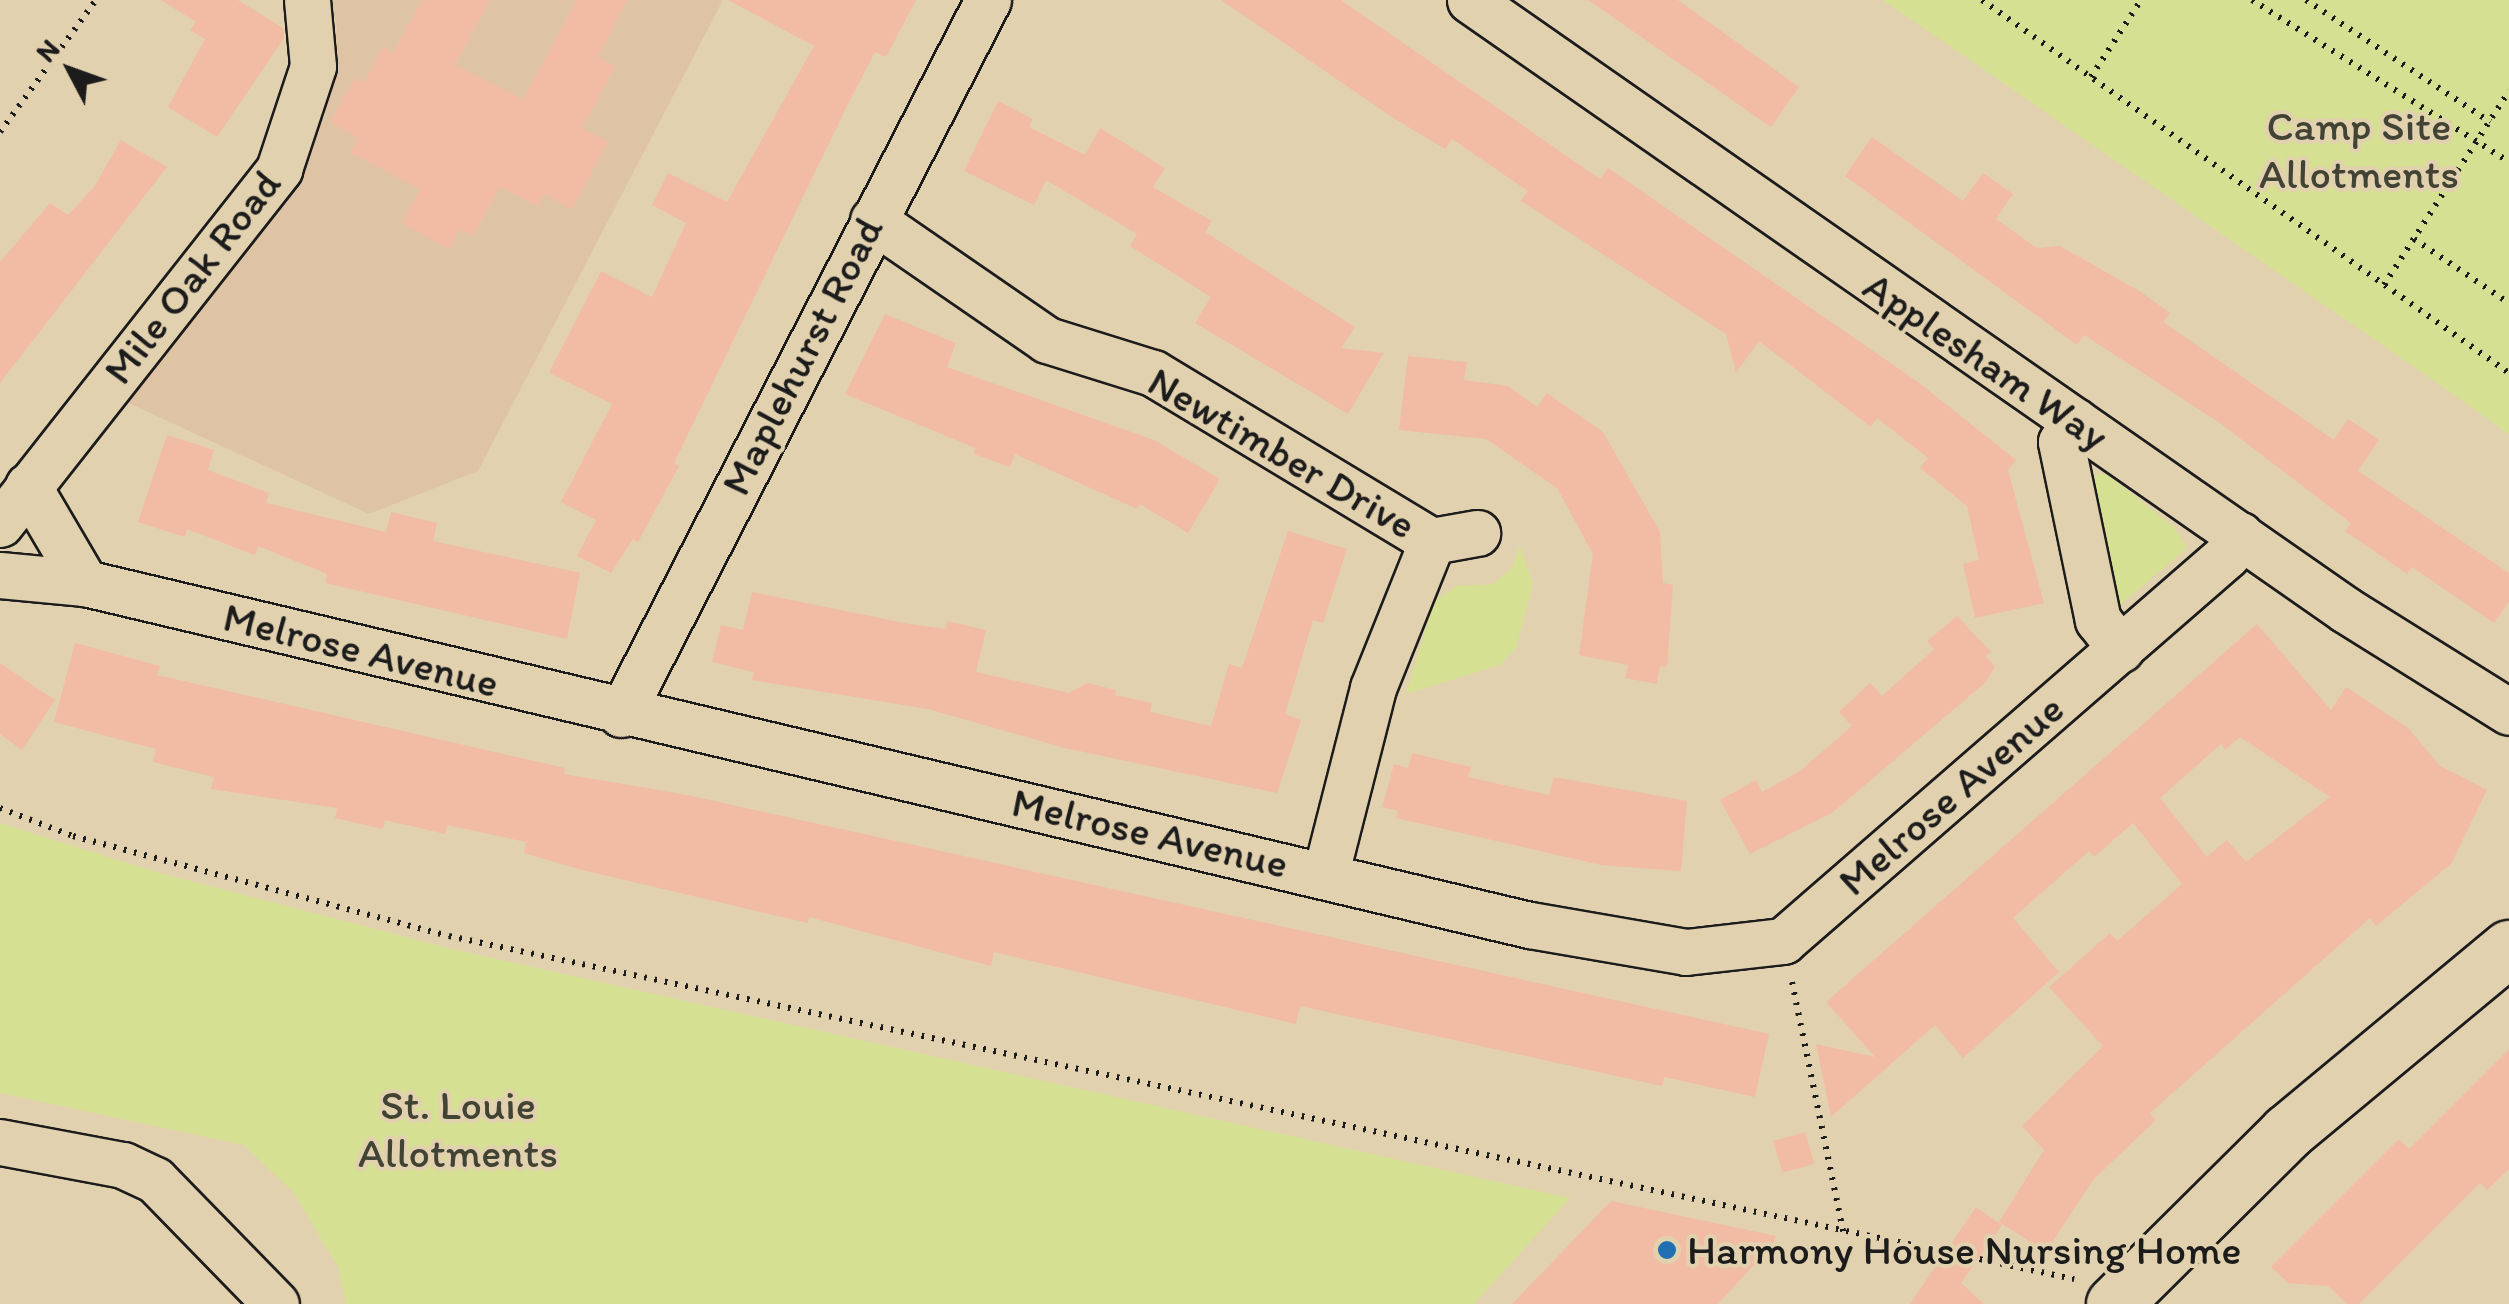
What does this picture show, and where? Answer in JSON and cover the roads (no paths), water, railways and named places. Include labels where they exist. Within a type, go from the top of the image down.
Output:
[{"type":"main road","points":[[2120,1298],[2288,1132],[2509,948]]},
{"type":"street","name":"Mile Oak Road","points":[[0,524],[279,169],[313,66],[308,0]]},
{"type":"street","name":"Maplehurst Road","points":[[621,714],[988,0]]},
{"type":"street","name":"Applesham Way","points":[[1470,0],[2240,535],[2509,712]]},
{"type":"street","name":"Newtimber Drive","points":[[873,220],[1047,340],[1153,373],[1432,541],[1477,533]]},
{"type":"street","points":[[2075,421],[2061,442],[2064,460],[2098,620],[2121,649]]},
{"type":"street","points":[[28,486],[86,582]]},
{"type":"street","name":"Melrose Avenue","points":[[0,575],[86,582],[621,714],[1326,873],[1530,925],[1686,952],[1784,941],[2227,555],[2240,535]]},
{"type":"street","name":"Newtimber Drive","points":[[1326,873],[1374,688],[1432,541]]},
{"type":"street","points":[[0,1142],[123,1166],[155,1180],[276,1304]]},
{"type":"place","name":"Harmony House Nursing Home","points":[[1667,1250]]},
{"type":"park label","name":"Camp Site Allotments","points":[[2359,150]]},
{"type":"park label","name":"St. Louie Allotments","points":[[458,1129]]}]
